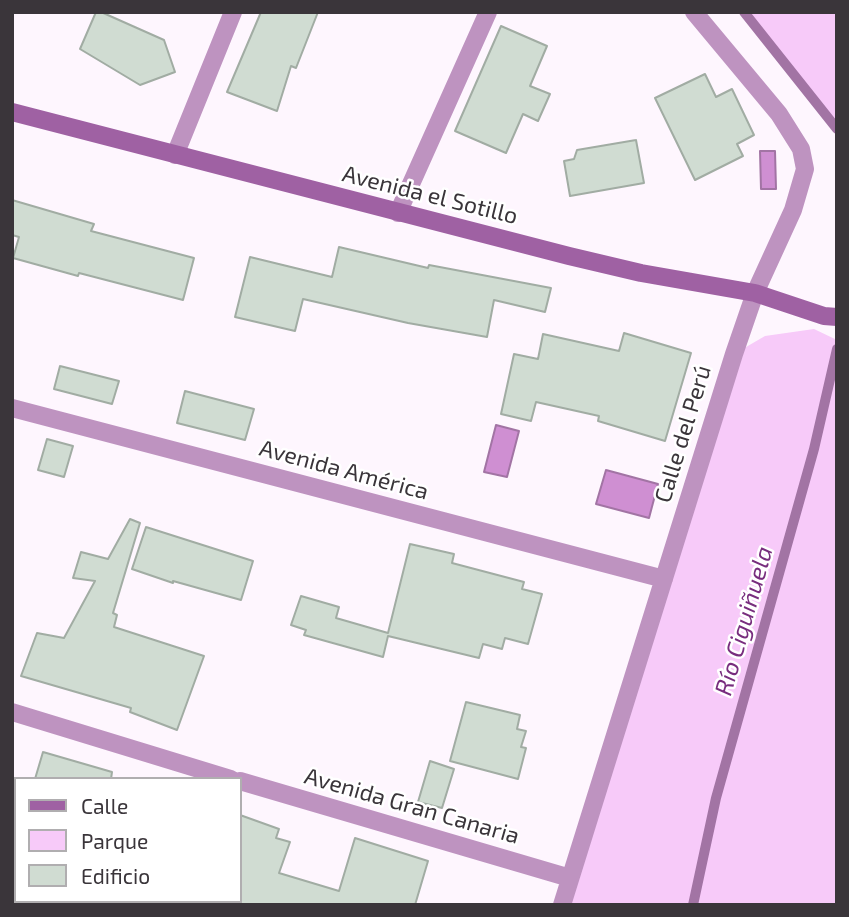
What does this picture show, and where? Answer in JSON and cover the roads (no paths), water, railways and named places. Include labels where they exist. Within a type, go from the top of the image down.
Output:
[{"type":"street","points":[[175,155],[233,12]]},
{"type":"street","points":[[398,213],[488,12]]},
{"type":"street","name":"Calle del Perú","points":[[562,905],[755,293],[793,210],[805,169],[802,149],[779,114],[694,12]]},
{"type":"street","name":"Avenida el Sotillo","points":[[12,112],[398,213],[642,273],[755,293],[830,317]]},
{"type":"street","name":"Avenida América","points":[[12,408],[664,579]]},
{"type":"street","points":[[12,712],[171,770],[218,777]]},
{"type":"street","name":"Avenida Gran Canaria","points":[[242,782],[570,878]]},
{"type":"waterway","name":"Río Ciguiñuela","points":[[744,12],[837,129]]},
{"type":"waterway","name":"Río Ciguiñuela","points":[[693,905],[716,798],[814,449],[837,349]]}]
